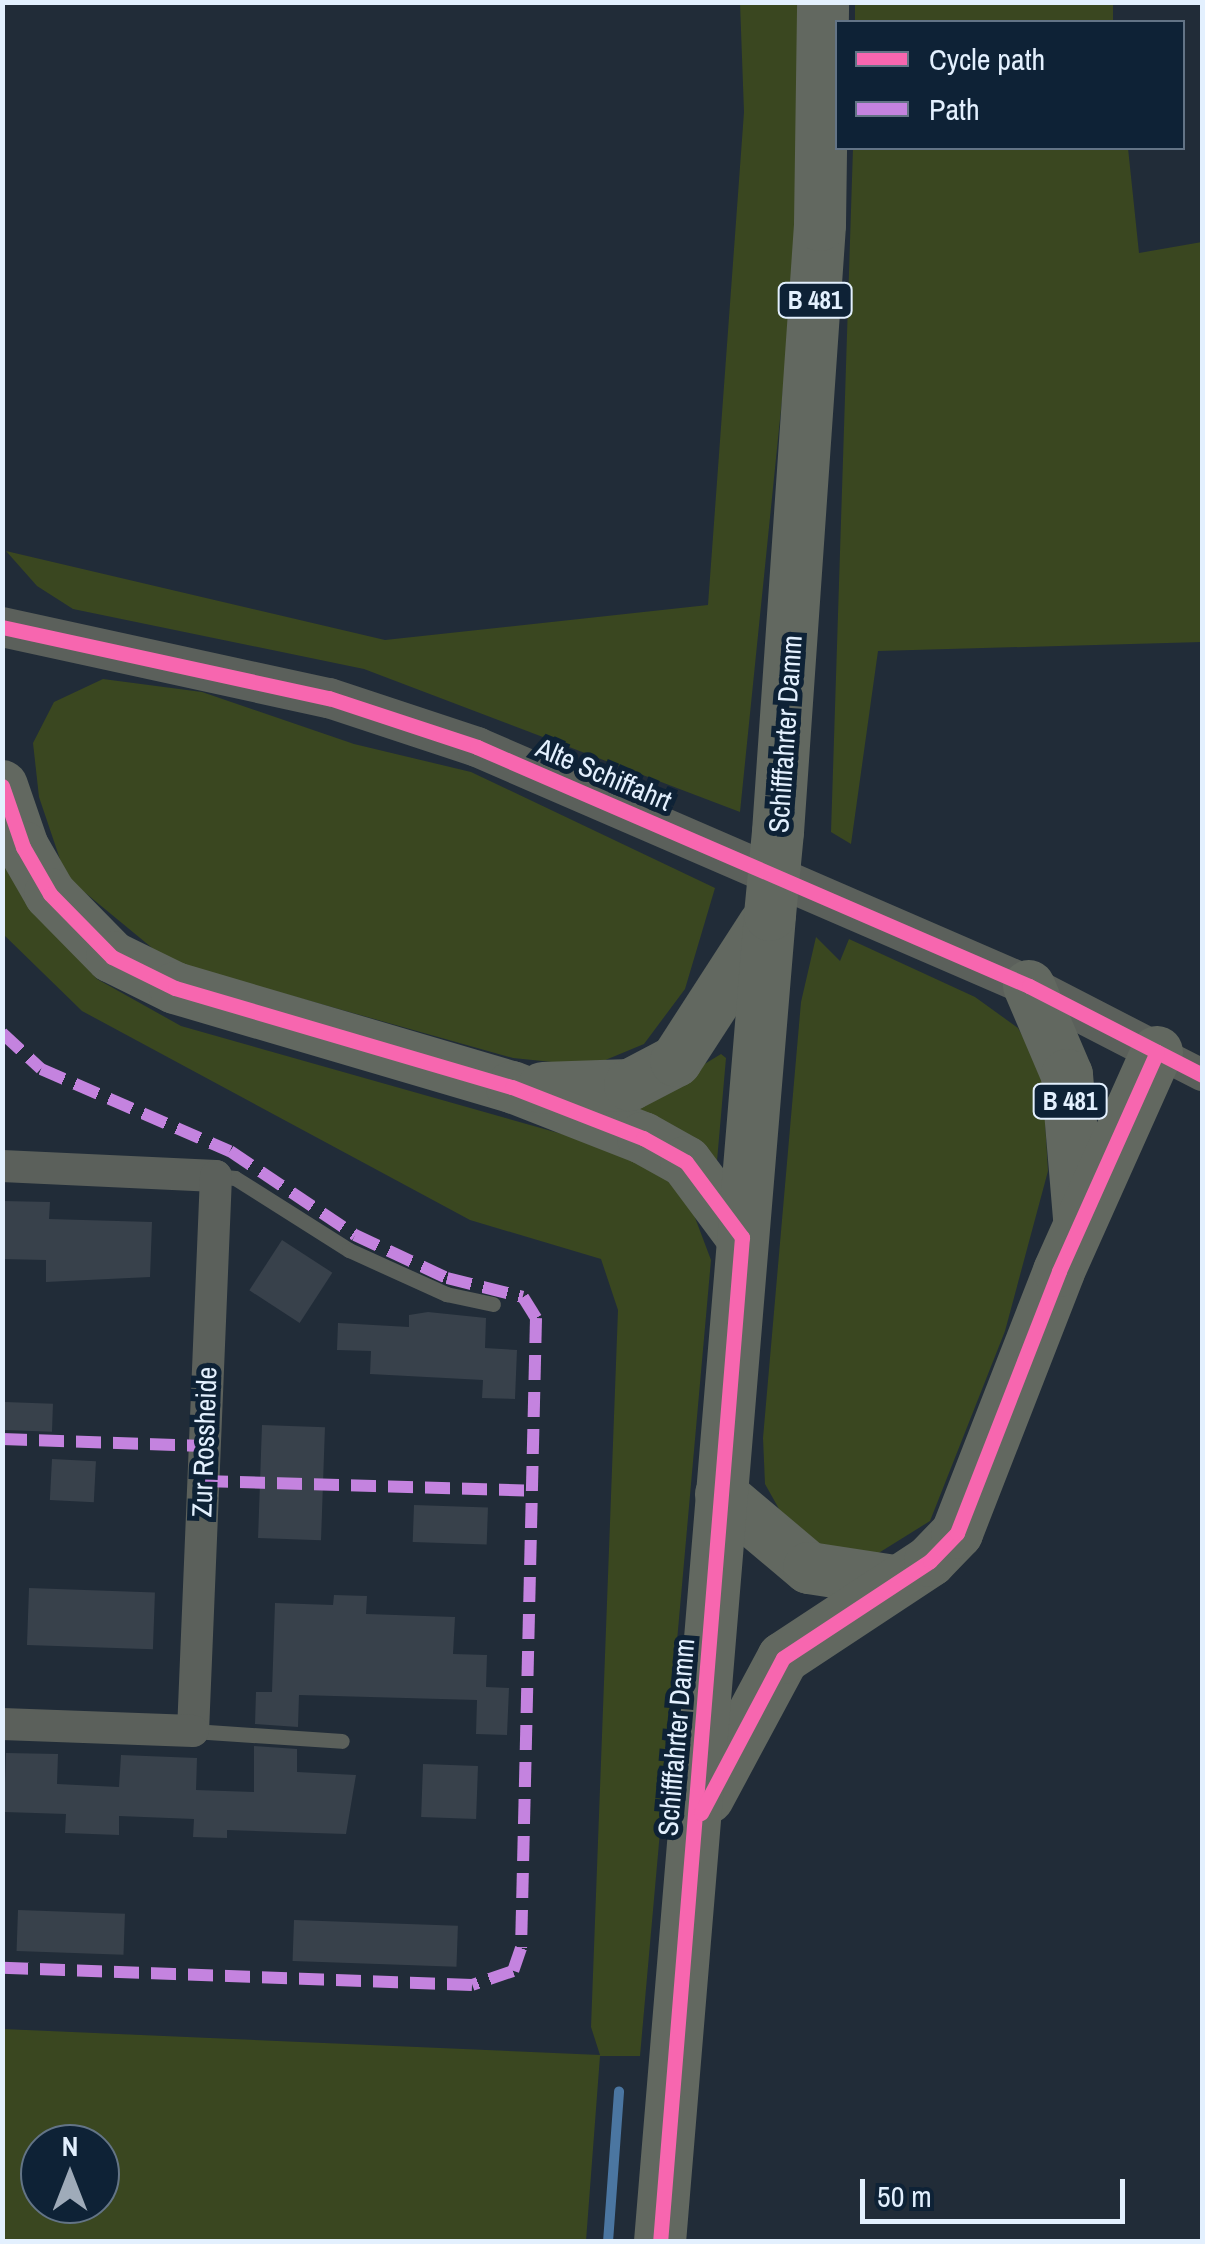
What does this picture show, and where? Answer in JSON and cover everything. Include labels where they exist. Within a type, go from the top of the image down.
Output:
[{"type":"highway","name":"Schifffahrter Damm","points":[[660,2242],[778,832],[820,225],[823,2]]},
{"type":"highway","name":"B 481","points":[[2,786],[23,847],[50,894],[112,957],[175,988],[512,1086],[686,1162],[742,1236]]},
{"type":"highway","name":"B 481","points":[[512,1086],[630,1085],[676,1061],[770,915]]},
{"type":"highway","name":"B 481","points":[[1029,986],[1067,1075],[1080,1223]]},
{"type":"highway","name":"B 481","points":[[694,1826],[784,1658],[894,1581],[930,1561],[956,1532],[1080,1223],[1156,1052]]},
{"type":"highway","points":[[721,1494],[809,1568],[894,1581]]},
{"type":"street","name":"Alte Schiffahrt","points":[[2,627],[329,698],[477,747],[1029,986],[1156,1052]]},
{"type":"street","points":[[1156,1052],[1202,1075]]},
{"type":"street","points":[[2,1166],[216,1176]]},
{"type":"street","name":"Zur Rossheide","points":[[193,1731],[216,1176]]},
{"type":"street","points":[[2,1724],[193,1731]]},
{"type":"lane","points":[[216,1176],[235,1178],[349,1250],[446,1294],[493,1304]]},
{"type":"lane","points":[[193,1731],[342,1741]]},
{"type":"green space","points":[[740,3],[797,3],[802,203],[740,812],[364,669],[73,609],[37,586],[6,551],[385,640],[708,605],[744,112]]},
{"type":"green space","points":[[855,3],[1113,3],[1113,20],[855,20]]},
{"type":"green space","points":[[853,150],[1128,150],[1139,253],[1202,242],[1202,642],[878,651],[851,844],[831,832]]},
{"type":"green space","points":[[103,679],[202,692],[354,744],[471,772],[715,888],[685,989],[644,1044],[591,1066],[513,1058],[168,961],[66,877],[39,797],[33,743],[54,702]]},
{"type":"green space","points":[[2,856],[43,919],[97,979],[181,1026],[654,1160],[685,1191],[711,1260],[640,2056],[600,2056],[586,2241],[3,2241],[3,2029],[600,2055],[591,2027],[618,1310],[601,1259],[470,1220],[82,1011],[3,934]]},
{"type":"green space","points":[[816,937],[840,961],[849,939],[975,997],[1018,1028],[1042,1071],[1048,1171],[1005,1331],[930,1521],[877,1554],[831,1553],[792,1532],[765,1484],[763,1438],[801,1002]]},
{"type":"green space","points":[[721,1054],[726,1058],[717,1161],[632,1108]]},
{"type":"building","points":[[2,1201],[50,1202],[49,1219],[152,1222],[150,1277],[46,1282],[46,1260],[2,1259]]},
{"type":"building","points":[[282,1240],[332,1273],[300,1323],[249,1290]]},
{"type":"building","points":[[428,1312],[486,1318],[485,1348],[517,1350],[515,1399],[482,1398],[483,1380],[370,1374],[371,1351],[337,1350],[338,1323],[409,1327],[409,1315]]},
{"type":"building","points":[[5,1402],[53,1404],[52,1432],[4,1430]]},
{"type":"building","points":[[262,1425],[325,1427],[321,1540],[258,1538]]},
{"type":"building","points":[[52,1459],[96,1461],[94,1502],[50,1500]]},
{"type":"building","points":[[414,1505],[488,1508],[487,1545],[413,1542]]},
{"type":"building","points":[[29,1588],[155,1592],[153,1649],[27,1645]]},
{"type":"building","points":[[334,1595],[367,1596],[366,1614],[455,1617],[453,1654],[487,1655],[486,1687],[509,1688],[507,1735],[476,1734],[477,1700],[299,1695],[298,1727],[255,1724],[256,1692],[272,1692],[275,1603],[333,1605]]},
{"type":"building","points":[[254,1746],[297,1749],[297,1772],[356,1775],[346,1834],[227,1830],[227,1838],[193,1837],[194,1819],[119,1816],[119,1835],[65,1833],[66,1814],[4,1812],[6,1753],[58,1754],[57,1784],[119,1787],[121,1755],[197,1758],[196,1790],[254,1792]]},
{"type":"building","points":[[423,1764],[478,1766],[476,1819],[421,1817]]},
{"type":"building","points":[[18,1910],[125,1914],[124,1955],[17,1951]]},
{"type":"building","points":[[294,1920],[458,1926],[456,1967],[293,1961]]},
{"type":"waterway","points":[[608,2242],[619,2091]]},
{"type":"marked path","points":[[2,1033],[41,1069],[230,1151],[355,1235],[447,1278],[523,1297],[536,1318],[521,1948],[513,1971],[472,1985],[2,1968]]},
{"type":"marked path","points":[[2,1439],[204,1446]]},
{"type":"marked path","points":[[203,1481],[533,1491]]},
{"type":"cycle path","points":[[2,627],[329,698],[477,747],[1029,986],[1202,1075]]},
{"type":"cycle path","points":[[2,786],[23,847],[50,894],[112,957],[175,988],[512,1087],[643,1138],[686,1162],[742,1237],[660,2242]]},
{"type":"cycle path","points":[[701,1813],[783,1658],[930,1561],[957,1533],[1059,1271],[1157,1052]]}]
